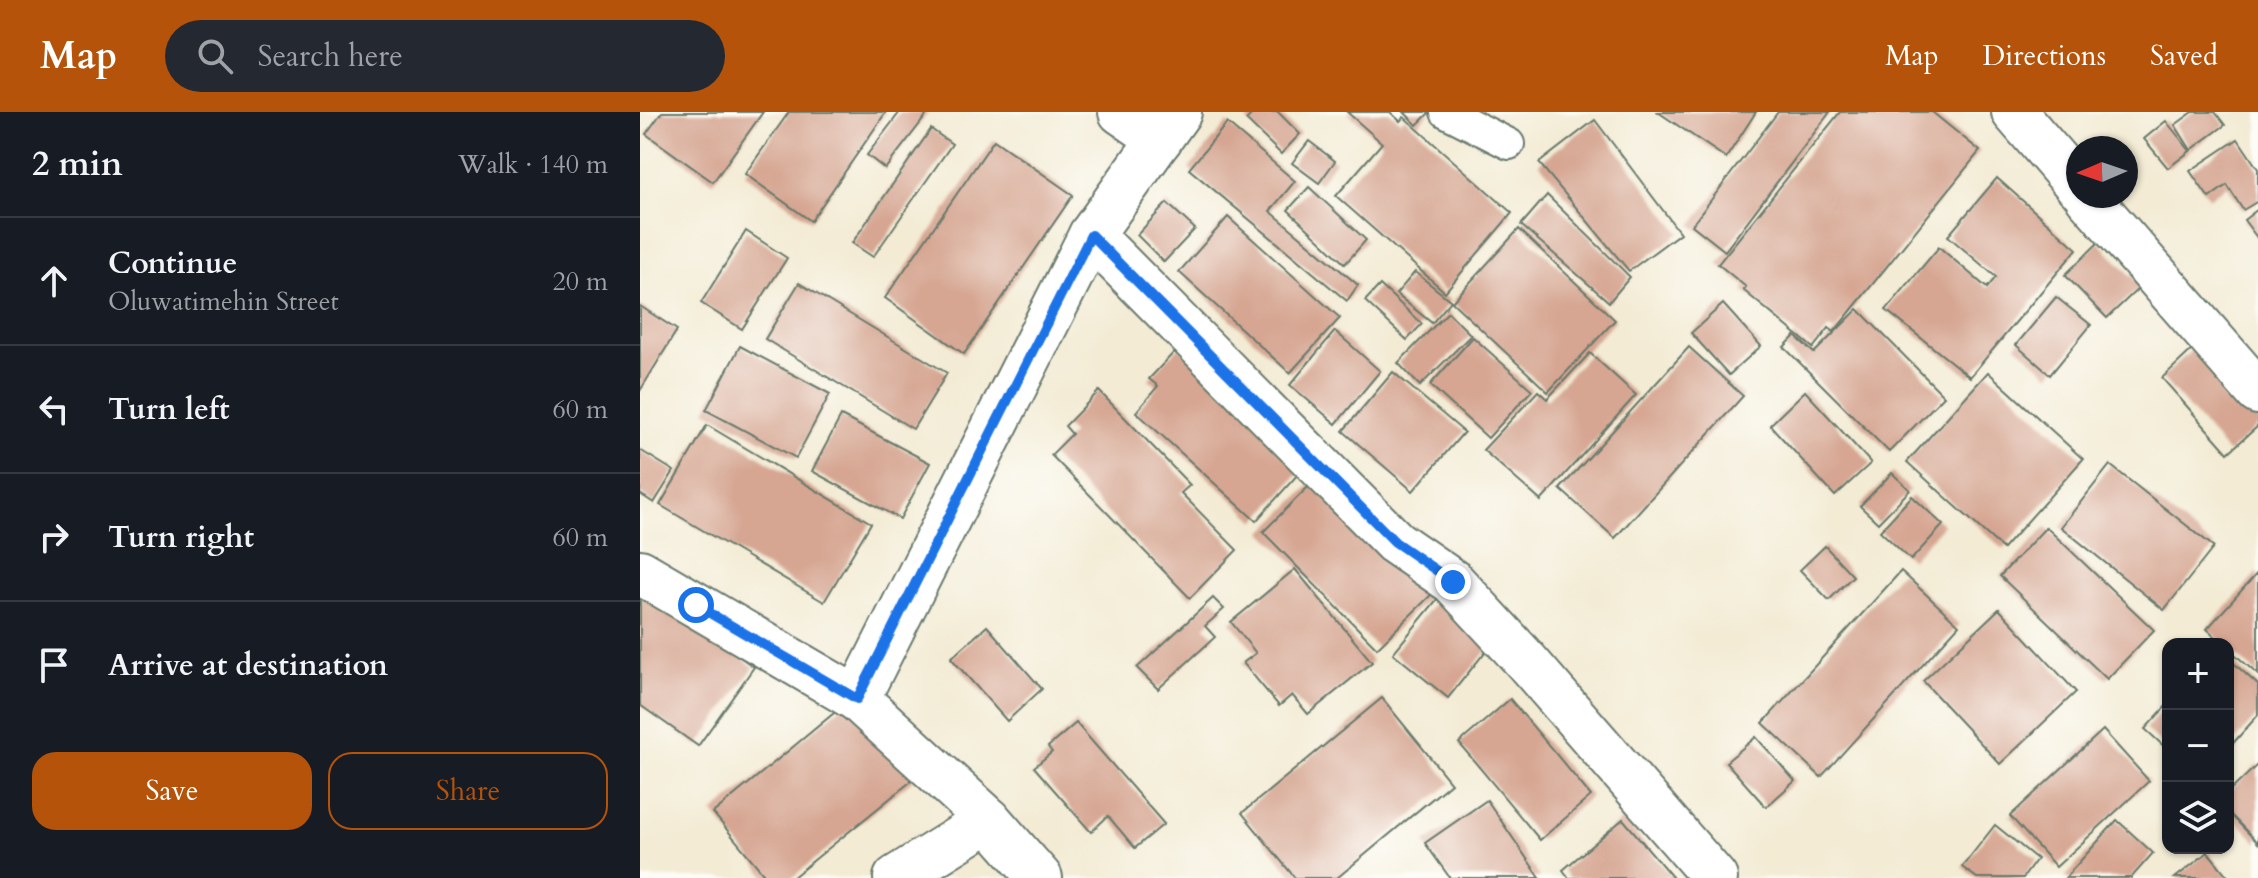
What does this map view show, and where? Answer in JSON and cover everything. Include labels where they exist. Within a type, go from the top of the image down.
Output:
[{"type":"street","points":[[857,699],[1091,235],[1170,125],[1121,112]]},
{"type":"street","points":[[2014,112],[2066,172]]},
{"type":"street","points":[[2097,208],[2258,392]]},
{"type":"street","points":[[1091,235],[1395,542],[1453,582],[1715,878]]},
{"type":"street","points":[[640,572],[857,699],[989,820],[1040,878]]},
{"type":"street","points":[[896,878],[989,820]]},
{"type":"lane","points":[[1446,112],[1509,144]]},
{"type":"building","points":[[662,112],[763,112],[713,182],[646,134]]},
{"type":"building","points":[[789,112],[886,112],[811,221],[745,174]]},
{"type":"building","points":[[900,112],[929,112],[885,169],[867,155]]},
{"type":"building","points":[[1254,112],[1278,112],[1300,134],[1281,154],[1246,120]]},
{"type":"building","points":[[1347,112],[1390,112],[1400,121],[1404,117],[1512,213],[1445,292],[1336,196],[1382,143]]},
{"type":"building","points":[[1404,112],[1430,112],[1417,125]]},
{"type":"building","points":[[1658,112],[1756,112],[1726,158]]},
{"type":"building","points":[[1778,112],[1830,112],[1725,251],[1692,225]]},
{"type":"building","points":[[1840,112],[1932,112],[1980,151],[1834,332],[1829,328],[1813,348],[1743,290],[1746,287],[1718,264]]},
{"type":"building","points":[[2193,112],[2215,112],[2225,125],[2191,150],[2175,125]]},
{"type":"building","points":[[1595,120],[1680,233],[1629,271],[1539,163]]},
{"type":"building","points":[[2166,121],[2190,151],[2168,168],[2144,139]]},
{"type":"building","points":[[1227,123],[1295,181],[1270,211],[1358,285],[1347,301],[1189,169]]},
{"type":"building","points":[[931,129],[952,144],[873,257],[852,243]]},
{"type":"building","points":[[2238,139],[2258,169],[2258,201],[2243,210],[2227,185],[2209,198],[2190,171]]},
{"type":"building","points":[[994,140],[1073,195],[964,354],[885,298]]},
{"type":"building","points":[[1309,141],[1335,161],[1319,183],[1292,163]]},
{"type":"building","points":[[1997,178],[2077,249],[1970,377],[1886,310],[1939,247],[1987,288],[1996,277],[1948,236]]},
{"type":"building","points":[[1309,187],[1366,240],[1345,264],[1288,210]]},
{"type":"building","points":[[1547,195],[1630,277],[1609,302],[1521,225]]},
{"type":"building","points":[[1167,203],[1195,229],[1164,262],[1137,235]]},
{"type":"building","points":[[2258,209],[2258,239],[2244,220]]},
{"type":"building","points":[[1228,217],[1340,318],[1290,373],[1179,272]]},
{"type":"building","points":[[1519,229],[1615,320],[1548,392],[1452,302]]},
{"type":"building","points":[[746,231],[787,258],[742,329],[701,303]]},
{"type":"building","points":[[2099,242],[2141,286],[2107,318],[2065,275]]},
{"type":"building","points":[[1415,272],[1451,301],[1432,323],[1396,294]]},
{"type":"building","points":[[799,283],[947,373],[913,429],[765,339]]},
{"type":"building","points":[[1380,285],[1422,324],[1407,340],[1365,301]]},
{"type":"building","points":[[2056,297],[2091,325],[2050,375],[2016,345]]},
{"type":"building","points":[[1723,304],[1761,346],[1729,375],[1691,333]]},
{"type":"building","points":[[640,306],[677,330],[640,391]]},
{"type":"building","points":[[1858,309],[1944,396],[1889,452],[1784,347],[1795,336],[1814,353]]},
{"type":"building","points":[[1448,312],[1471,335],[1420,386],[1398,363]]},
{"type":"building","points":[[1335,331],[1380,371],[1336,424],[1290,385]]},
{"type":"building","points":[[1473,337],[1532,390],[1488,438],[1430,385]]},
{"type":"building","points":[[740,346],[830,394],[796,458],[706,410]]},
{"type":"building","points":[[2196,346],[2258,415],[2258,426],[2228,453],[2162,378]]},
{"type":"building","points":[[1179,347],[1307,464],[1256,521],[1136,412],[1158,386],[1149,379]]},
{"type":"building","points":[[1689,347],[1743,396],[1615,538],[1560,489]]},
{"type":"building","points":[[1590,353],[1636,395],[1541,501],[1483,450],[1538,391],[1547,399]]},
{"type":"building","points":[[1393,372],[1464,432],[1413,491],[1343,431]]},
{"type":"building","points":[[1988,372],[2083,459],[2003,549],[1907,462]]},
{"type":"building","points":[[1099,391],[1190,485],[1181,493],[1237,550],[1190,598],[1051,455],[1072,434],[1065,426]]},
{"type":"building","points":[[1805,391],[1871,463],[1835,496],[1770,425]]},
{"type":"building","points":[[841,416],[930,463],[900,519],[812,471]]},
{"type":"building","points":[[707,425],[871,523],[824,602],[660,505]]},
{"type":"building","points":[[640,450],[674,471],[654,503],[640,494]]},
{"type":"building","points":[[2110,465],[2214,547],[2164,610],[2061,527]]},
{"type":"building","points":[[1322,473],[1437,589],[1377,648],[1263,532]]},
{"type":"building","points":[[1892,473],[1910,490],[1878,523],[1860,506]]},
{"type":"building","points":[[1912,496],[1943,525],[1911,560],[1880,531]]},
{"type":"building","points":[[2046,527],[2154,630],[2107,679],[2000,576]]},
{"type":"building","points":[[1825,546],[1853,576],[1829,600],[1800,570]]},
{"type":"building","points":[[1295,569],[1372,662],[1308,714],[1292,695],[1279,706],[1243,663],[1256,653],[1231,622]]},
{"type":"building","points":[[1901,571],[1959,625],[1821,777],[1763,723]]},
{"type":"building","points":[[2258,572],[2258,675],[2234,653],[2234,638],[2217,638],[2207,629]]},
{"type":"building","points":[[640,585],[754,667],[698,746],[640,705]]},
{"type":"building","points":[[1439,597],[1494,641],[1448,698],[1393,653]]},
{"type":"building","points":[[1213,598],[1224,609],[1205,626],[1215,637],[1158,689],[1137,668]]},
{"type":"building","points":[[1999,609],[2076,692],[2000,764],[1923,681]]},
{"type":"building","points":[[987,626],[1042,689],[1007,721],[951,658]]},
{"type":"building","points":[[2234,663],[2258,685],[2258,715],[2234,742]]},
{"type":"building","points":[[1382,698],[1451,783],[1337,878],[1295,878],[1242,813]]},
{"type":"building","points":[[851,699],[915,778],[792,878],[767,878],[713,813]]},
{"type":"building","points":[[1510,699],[1591,796],[1540,840],[1459,743]]},
{"type":"building","points":[[2162,711],[2162,745],[2145,729]]},
{"type":"building","points":[[1076,723],[1164,824],[1135,848],[1108,816],[1091,832],[1034,767],[1052,752],[1048,747]]},
{"type":"building","points":[[2103,730],[2149,781],[2056,867],[2010,816]]},
{"type":"building","points":[[1756,737],[1795,781],[1766,807],[1726,762]]},
{"type":"building","points":[[2258,764],[2258,843],[2234,818],[2234,787]]},
{"type":"building","points":[[1487,800],[1540,878],[1450,878],[1425,843]]},
{"type":"building","points":[[1623,819],[1673,878],[1569,878],[1563,870]]},
{"type":"building","points":[[2117,820],[2153,853],[2131,878],[2065,878]]},
{"type":"building","points":[[1995,825],[2037,859],[2023,878],[1977,878],[1962,867]]},
{"type":"building","points":[[2210,854],[2229,878],[2175,878]]},
{"type":"route","points":[[696,605],[857,699],[1091,235],[1395,542],[1453,582]]}]
